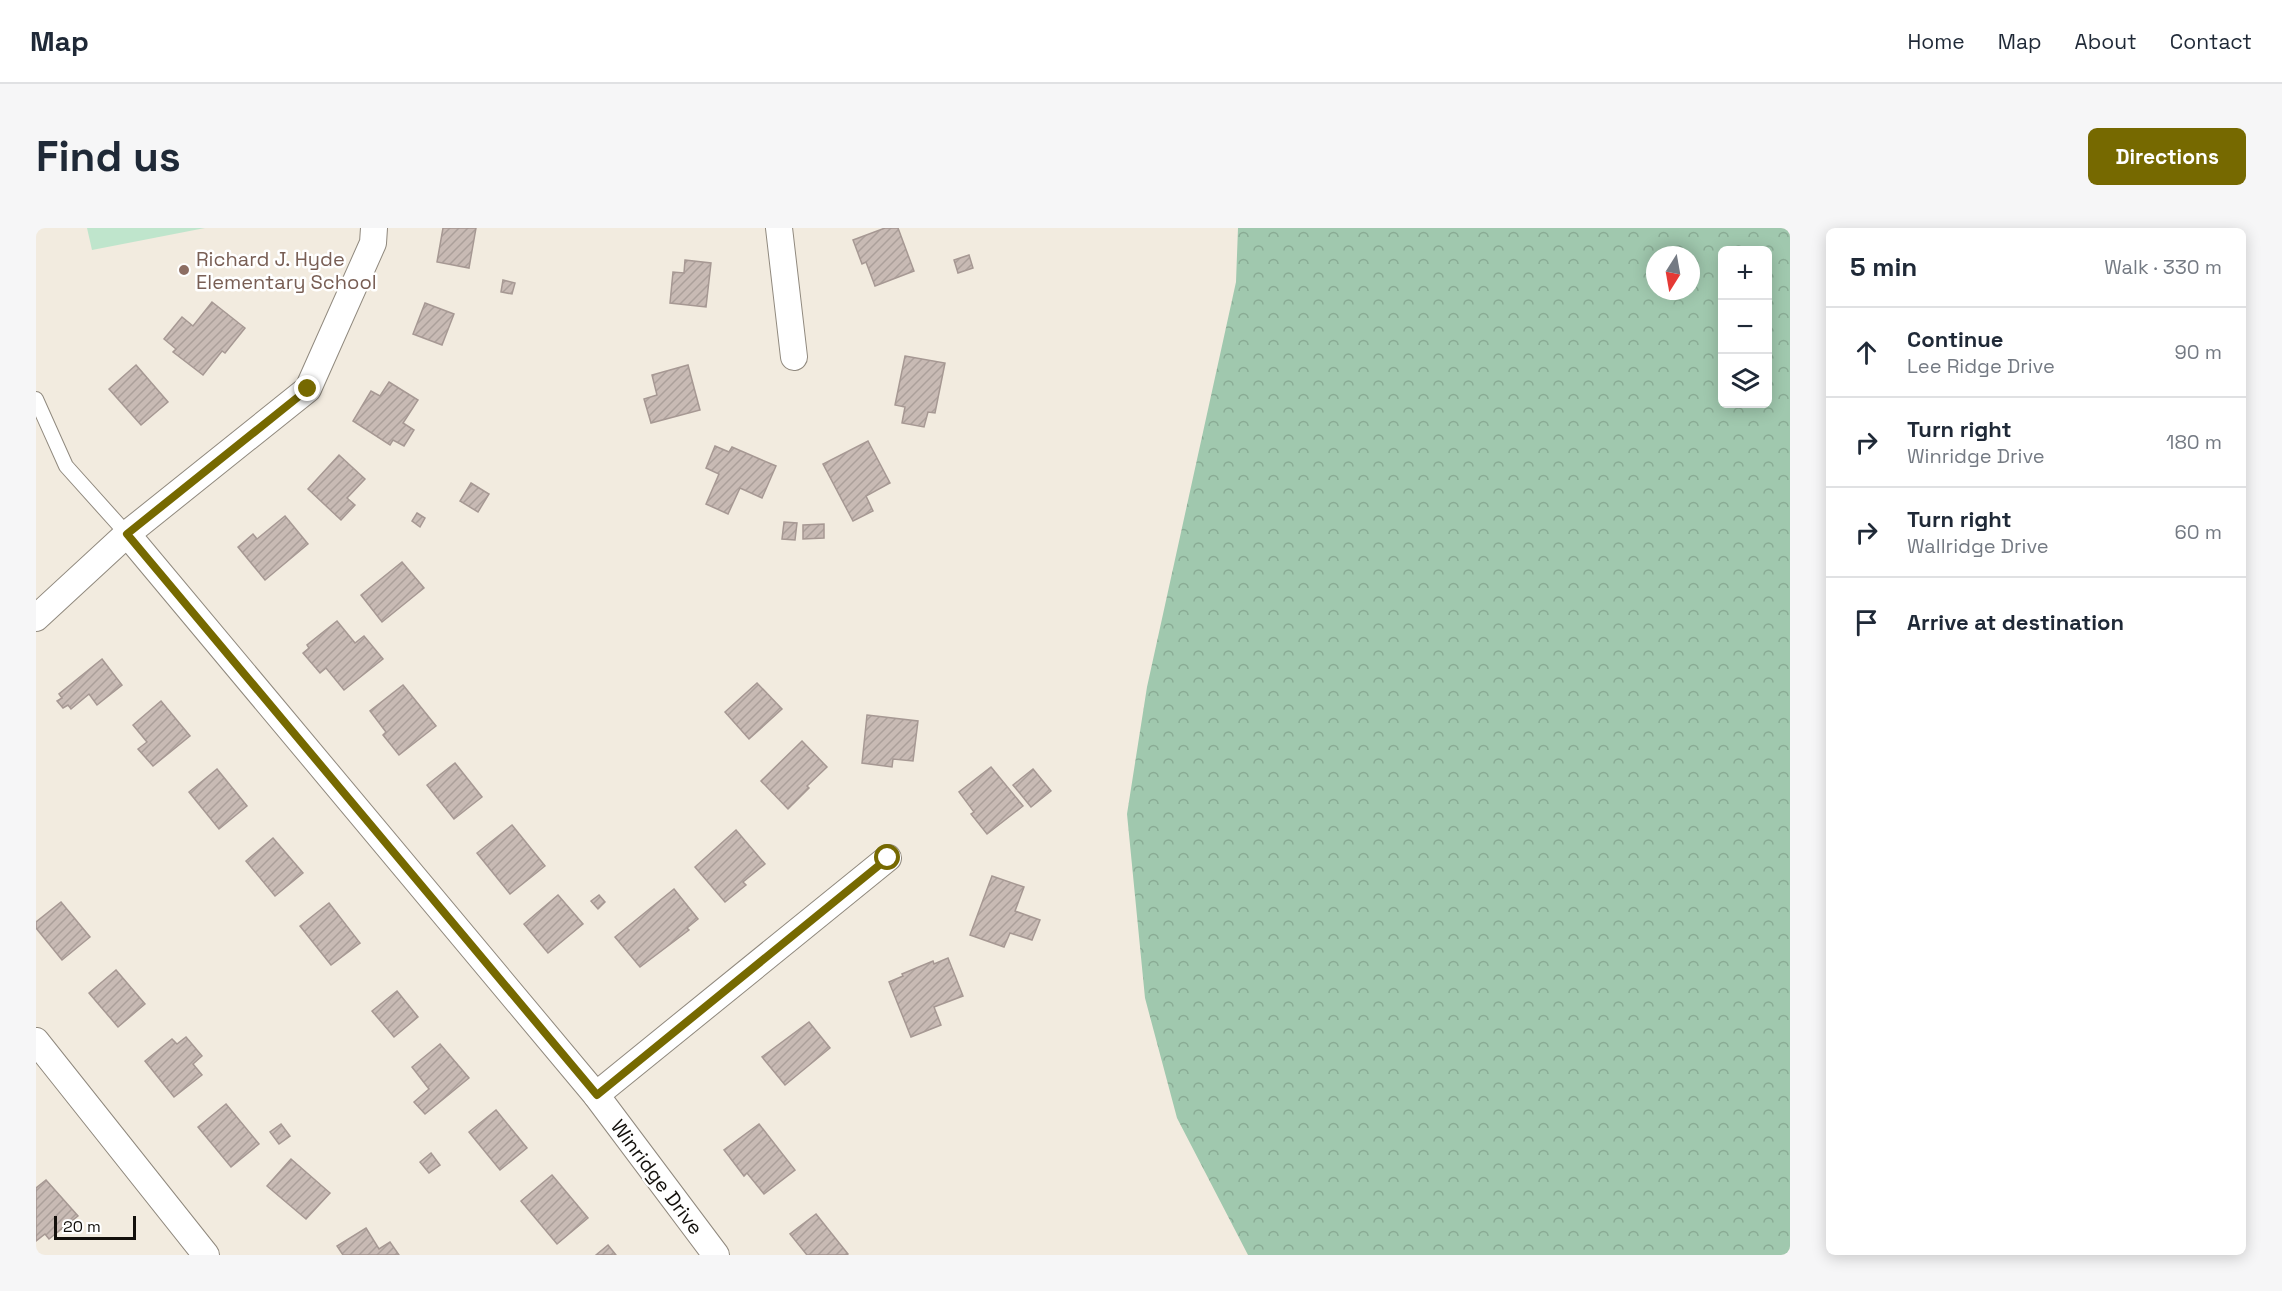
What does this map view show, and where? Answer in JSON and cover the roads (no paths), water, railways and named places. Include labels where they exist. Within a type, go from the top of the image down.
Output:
[{"type":"street","points":[[36,618],[127,534],[308,389],[373,243],[374,228]]},
{"type":"street","points":[[779,228],[794,357]]},
{"type":"street","name":"Winridge Drive","points":[[127,534],[597,1095],[716,1255]]},
{"type":"street","points":[[597,1095],[888,858]]},
{"type":"street","points":[[36,1041],[206,1255]]},
{"type":"lane","name":"Winridge Drive","points":[[36,399],[66,466],[127,534]]},
{"type":"place","name":"Richard J. Hyde Elementary School","points":[[184,270]]}]
